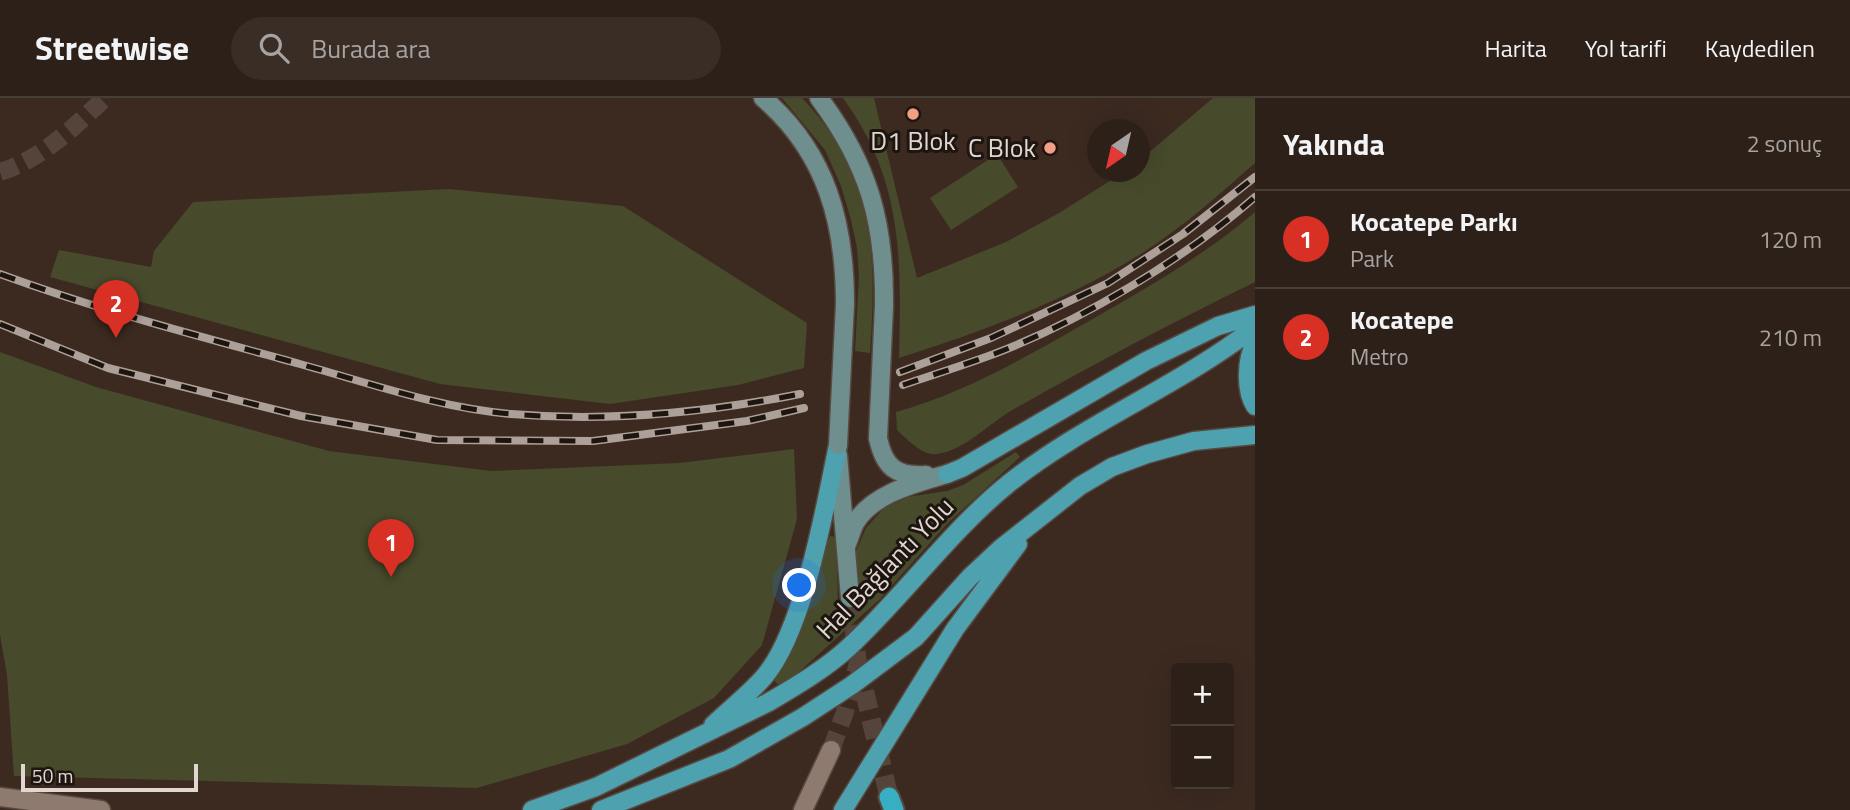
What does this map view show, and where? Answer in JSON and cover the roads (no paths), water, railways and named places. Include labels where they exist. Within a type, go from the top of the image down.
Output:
[{"type":"main road","points":[[763,98],[775,108],[805,146],[829,191],[842,240],[845,304],[838,445],[850,598]]},
{"type":"main road","points":[[819,98],[856,154],[870,190],[881,239],[884,306],[878,438],[882,457],[899,472],[915,476],[947,474]]},
{"type":"main road","points":[[845,551],[855,523],[865,512],[900,488],[962,468],[1157,355],[1218,326],[1255,315]]},
{"type":"main road","name":"Hal Bağlantı Yolu","points":[[532,810],[596,787],[701,736],[769,702],[823,668],[846,650],[911,585],[966,522],[995,494],[1047,455],[1227,349],[1255,327]]},
{"type":"main road","points":[[1255,344],[1248,376],[1251,400],[1255,406]]},
{"type":"main road","points":[[601,810],[729,759],[803,717],[852,685],[916,637],[970,577],[1001,548],[1080,486],[1112,467],[1194,441],[1255,435]]},
{"type":"main road","points":[[701,736],[765,676],[789,635],[817,537],[838,445]]},
{"type":"main road","points":[[843,810],[955,629],[1036,521]]},
{"type":"street","points":[[803,810],[831,750]]},
{"type":"street","points":[[0,797],[101,810]]},
{"type":"tunnel","points":[[0,172],[44,151],[105,98]]},
{"type":"tunnel","points":[[850,598],[858,663]]},
{"type":"tunnel","points":[[831,750],[845,712],[858,663]]},
{"type":"tunnel","points":[[858,663],[889,797]]},
{"type":"railway","points":[[900,372],[991,338],[1108,283],[1183,234],[1255,177]]},
{"type":"railway","points":[[903,385],[994,354],[1097,306],[1196,243],[1255,197]]},
{"type":"railway","points":[[0,274],[187,333],[404,394],[484,411],[547,416],[620,416],[692,411],[800,394]]},
{"type":"railway","points":[[0,324],[108,368],[301,416],[437,440],[593,441],[747,421],[804,408]]},
{"type":"place","name":"D1 Blok","points":[[913,114]]},
{"type":"place","name":"C Blok","points":[[1050,148]]},
{"type":"place","name":"Kocatepe","points":[[116,338]]},
{"type":"place","name":"Kocatepe Parkı","points":[[391,577]]}]
